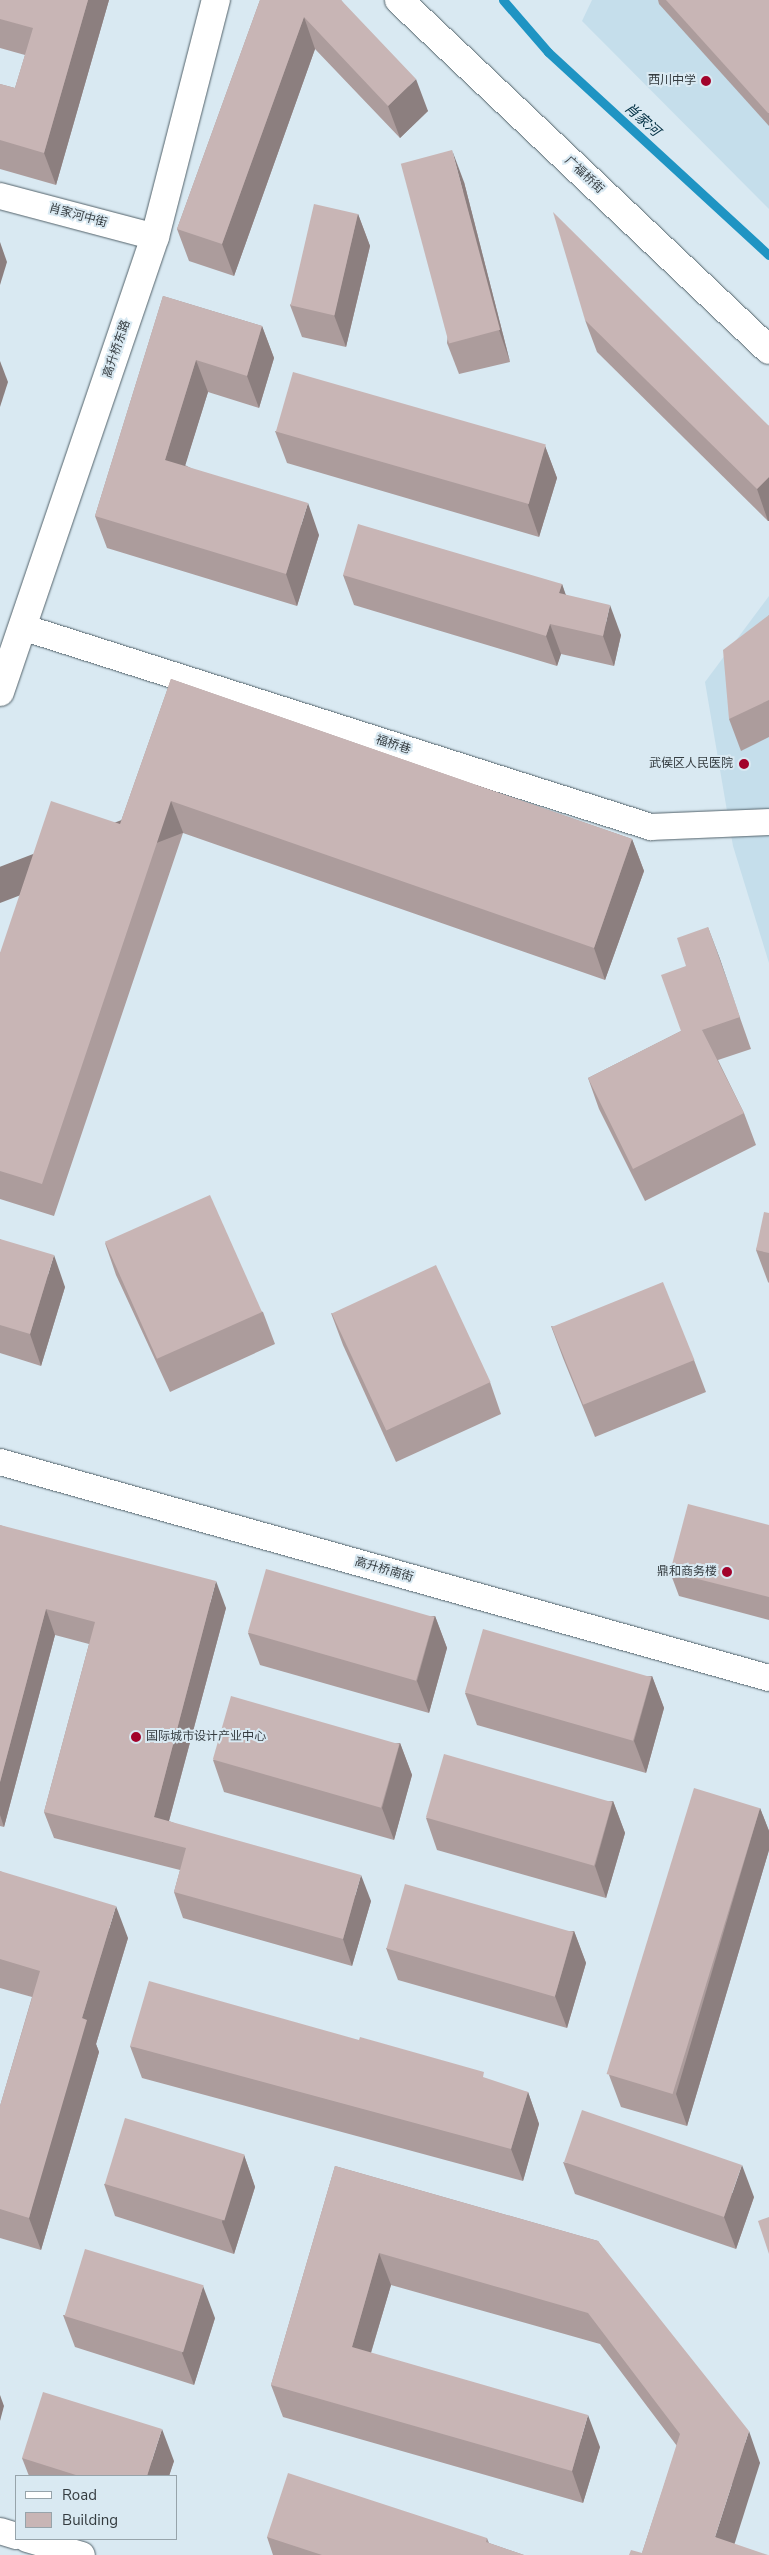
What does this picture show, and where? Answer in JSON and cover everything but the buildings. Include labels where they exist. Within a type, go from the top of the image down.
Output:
[{"type":"street","name":"高升桥东路","points":[[0,692],[155,237],[216,0]]},
{"type":"street","name":"广福桥街","points":[[399,0],[769,350]]},
{"type":"street","name":"肖家河中街","points":[[0,196],[155,237]]},
{"type":"street","name":"福桥巷","points":[[22,627],[651,827],[769,822]]},
{"type":"street","name":"高升桥南街","points":[[0,1462],[769,1678]]},
{"type":"street","points":[[0,2531],[15,2536]]},
{"type":"street","points":[[30,2540],[82,2555]]},
{"type":"shaded area","name":"西川中学","points":[[592,0],[769,0],[769,209],[582,21]]},
{"type":"shaded area","name":"武侯区人民医院","points":[[769,596],[769,963],[733,846],[705,682]]},
{"type":"waterway","name":"肖家河","points":[[503,0],[548,52],[769,255]]},
{"type":"place","name":"西川中学","points":[[706,81]]},
{"type":"place","name":"武侯区人民医院","points":[[744,764]]},
{"type":"place","name":"鼎和商务楼","points":[[727,1572]]},
{"type":"place","name":"国际城市设计产业中心","points":[[136,1737]]}]
